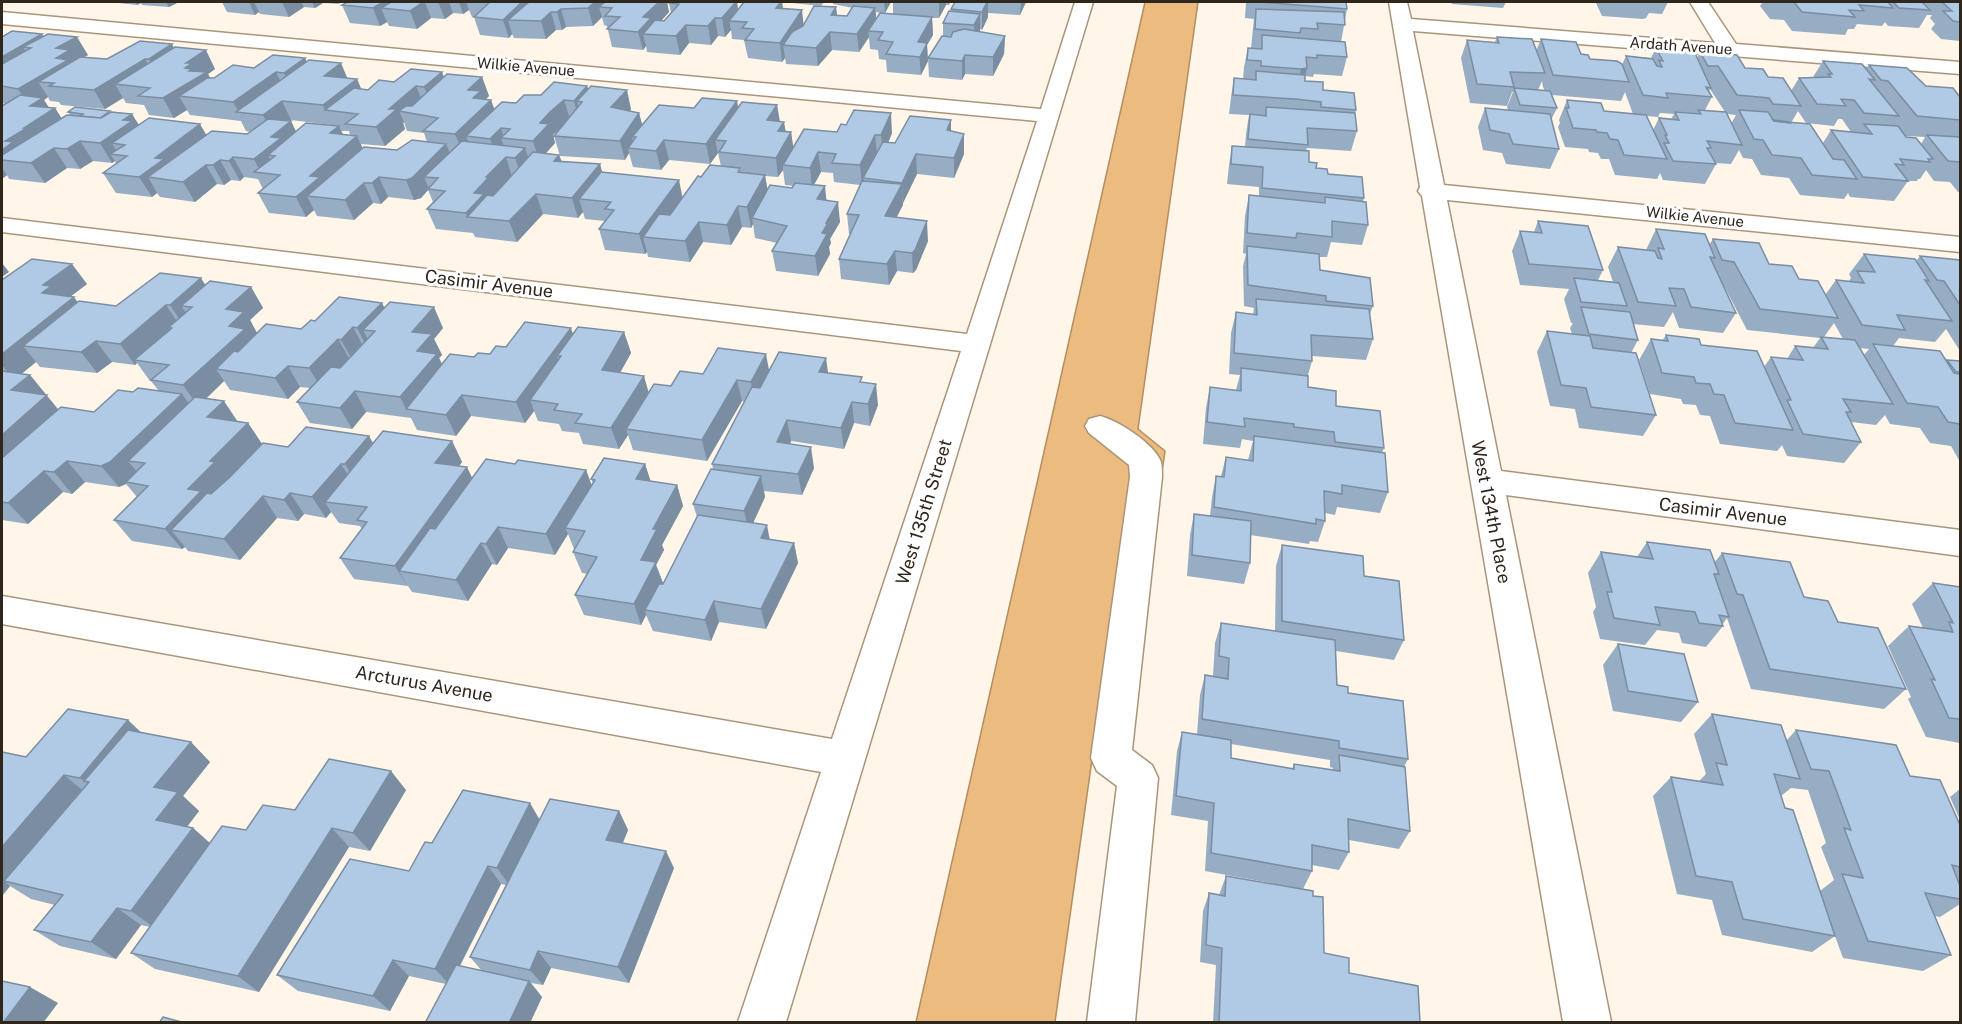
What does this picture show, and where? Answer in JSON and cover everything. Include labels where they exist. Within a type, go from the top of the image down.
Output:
[{"type":"street","name":"West 135th Street","points":[[762,1023],[1050,116],[1084,2]]},
{"type":"street","points":[[1699,2],[1730,50]]},
{"type":"street","name":"Ardath Avenue","points":[[1400,13],[1730,50],[1960,68]]},
{"type":"street","name":"West 134th Place","points":[[1400,13],[1430,190],[1587,1023]]},
{"type":"street","name":"Wilkie Avenue","points":[[2,18],[1050,116]]},
{"type":"street","name":"Wilkie Avenue","points":[[1430,190],[1960,244]]},
{"type":"street","name":"Casimir Avenue","points":[[2,225],[976,344]]},
{"type":"street","points":[[1100,426],[1133,449],[1145,462],[1146,477],[1111,758],[1138,778],[1111,1023]]},
{"type":"street","name":"Casimir Avenue","points":[[1486,481],[1960,543]]},
{"type":"street","name":"Arcturus Avenue","points":[[2,610],[846,759]]},
{"type":"shaded area","points":[[1145,2],[1198,2],[1138,429],[1165,451],[1161,479],[1132,476],[1055,1022],[916,1022]]},
{"type":"building","points":[[348,2],[383,2],[373,8],[342,5]]},
{"type":"building","points":[[391,2],[423,2],[410,11],[381,8]]},
{"type":"building","points":[[490,2],[522,2],[503,20],[474,17]]},
{"type":"building","points":[[529,2],[595,2],[588,8],[561,9],[551,12],[541,21],[508,20]]},
{"type":"building","points":[[605,2],[659,2],[643,17],[651,18],[638,32],[607,29],[620,17],[605,16],[612,8],[599,7]]},
{"type":"building","points":[[670,2],[736,2],[722,18],[715,18],[708,26],[686,25],[676,36],[643,34],[655,20],[664,21],[679,4]]},
{"type":"building","points":[[744,2],[781,2],[776,8],[802,10],[780,43],[745,40],[754,29],[742,28],[747,22],[729,21]]},
{"type":"building","points":[[955,2],[987,2],[982,12],[951,9]]},
{"type":"building","points":[[1261,2],[1346,2],[1347,9]]},
{"type":"building","points":[[1794,2],[1888,2],[1893,8],[1859,5],[1864,11],[1849,10],[1855,17],[1802,12]]},
{"type":"building","points":[[1893,2],[1922,2],[1930,10],[1899,8]]},
{"type":"building","points":[[1942,2],[1960,2],[1960,22],[1953,21],[1943,11],[1952,11]]},
{"type":"building","points":[[814,6],[836,7],[831,15],[847,16],[853,6],[875,8],[857,34],[830,32],[816,48],[783,45],[792,32],[803,26]]},
{"type":"building","points":[[1256,9],[1344,12],[1345,25],[1317,23],[1318,29],[1301,28],[1300,33],[1255,29]]},
{"type":"building","points":[[949,11],[980,14],[974,25],[943,23]]},
{"type":"building","points":[[880,13],[932,17],[918,42],[927,43],[920,57],[886,54],[893,42],[878,40],[883,32],[868,31]]},
{"type":"building","points":[[964,29],[1005,36],[993,57],[965,55],[962,61],[928,58],[942,36],[951,37],[953,32]]},
{"type":"building","points":[[12,31],[42,34],[2,57],[2,37]]},
{"type":"building","points":[[48,34],[77,37],[56,48],[70,50],[56,58],[68,60],[18,89],[2,86],[2,64],[31,48],[23,47]]},
{"type":"building","points":[[1262,35],[1345,42],[1347,57],[1317,55],[1317,58],[1306,57],[1307,68],[1301,69],[1261,66],[1261,61],[1247,60],[1248,48],[1262,49]]},
{"type":"building","points":[[1497,37],[1532,39],[1545,73],[1510,72],[1514,87],[1477,84],[1467,40],[1499,43]]},
{"type":"building","points":[[1541,39],[1576,42],[1581,54],[1588,55],[1590,59],[1617,61],[1622,64],[1629,82],[1553,75]]},
{"type":"building","points":[[140,41],[172,44],[94,90],[49,86],[54,83],[38,82],[80,57],[107,59]]},
{"type":"building","points":[[175,47],[206,50],[186,63],[192,63],[185,68],[192,69],[189,71],[207,72],[163,98],[138,96],[150,88],[115,84]]},
{"type":"building","points":[[1656,48],[1694,51],[1711,88],[1706,87],[1712,97],[1666,93],[1668,98],[1643,95],[1626,56],[1653,59],[1657,66],[1662,67],[1659,60],[1663,61]]},
{"type":"building","points":[[1700,52],[1737,55],[1745,68],[1763,69],[1768,77],[1783,78],[1801,106],[1773,104],[1769,98],[1737,95],[1718,66],[1708,66]]},
{"type":"building","points":[[273,55],[305,58],[284,73],[276,72],[233,102],[179,96],[207,78],[214,78],[233,65],[254,68]]},
{"type":"building","points":[[309,60],[341,63],[324,76],[357,79],[323,105],[282,101],[263,115],[236,112]]},
{"type":"building","points":[[1823,61],[1862,64],[1875,80],[1869,79],[1899,116],[1864,113],[1854,100],[1841,99],[1846,106],[1817,104],[1799,78],[1831,77],[1828,74],[1832,74]]},
{"type":"building","points":[[1869,65],[1907,68],[1926,86],[1953,88],[1960,97],[1960,120],[1917,116],[1888,81],[1881,80]]},
{"type":"building","points":[[411,69],[442,72],[424,87],[416,86],[389,109],[397,109],[376,127],[345,124],[358,114],[325,110],[354,88],[368,90],[379,80],[394,82]]},
{"type":"building","points":[[1256,71],[1305,75],[1305,81],[1323,82],[1323,90],[1354,93],[1356,110],[1321,107],[1321,102],[1233,95],[1234,78],[1256,80]]},
{"type":"building","points":[[447,74],[482,77],[468,90],[481,91],[473,98],[491,100],[455,134],[423,131],[438,118],[399,111],[406,106],[412,106]]},
{"type":"building","points":[[554,82],[587,86],[574,101],[564,100],[550,112],[540,123],[549,124],[533,141],[501,138],[510,129],[501,128],[490,139],[466,136],[502,102],[516,103],[524,95],[541,95]]},
{"type":"building","points":[[591,86],[627,90],[611,107],[639,113],[620,141],[554,136],[582,102],[577,101]]},
{"type":"building","points":[[1514,88],[1550,91],[1557,108],[1520,105]]},
{"type":"building","points":[[20,95],[43,98],[30,106],[55,108],[5,141],[13,142],[2,150],[2,106]]},
{"type":"building","points":[[702,98],[737,101],[706,144],[664,140],[656,151],[628,148],[636,137],[632,137],[659,105],[694,108]]},
{"type":"building","points":[[1567,100],[1601,103],[1604,111],[1646,115],[1667,159],[1624,155],[1618,140],[1610,139],[1607,133],[1573,128],[1566,108],[1569,108]]},
{"type":"building","points":[[742,102],[777,105],[767,120],[784,122],[778,131],[791,132],[776,158],[719,152],[726,141],[715,140]]},
{"type":"building","points":[[75,107],[110,111],[100,118],[68,112]]},
{"type":"building","points":[[1266,107],[1355,113],[1357,131],[1307,128],[1308,145],[1248,139],[1250,114],[1266,116]]},
{"type":"building","points":[[1485,108],[1550,114],[1559,149],[1513,144],[1509,134],[1490,130]]},
{"type":"building","points":[[854,110],[891,113],[881,135],[875,135],[860,165],[832,163],[836,154],[818,152],[810,168],[783,165],[804,129],[837,132],[841,124],[846,125]]},
{"type":"building","points":[[1698,110],[1726,112],[1742,145],[1707,141],[1711,148],[1707,148],[1716,164],[1673,161],[1664,143],[1669,143],[1659,118],[1679,120],[1675,112],[1701,114]]},
{"type":"building","points":[[1739,110],[1768,112],[1774,121],[1810,124],[1833,159],[1844,160],[1857,179],[1812,175],[1801,158],[1772,155],[1763,140],[1754,139]]},
{"type":"building","points":[[111,112],[132,114],[123,120],[132,121],[100,143],[80,141],[67,149],[54,148],[31,163],[2,160],[2,155],[67,115],[101,118]]},
{"type":"building","points":[[910,116],[951,120],[947,130],[964,134],[954,158],[916,154],[902,183],[863,178],[883,142],[895,143]]},
{"type":"building","points":[[149,118],[200,124],[155,158],[164,159],[139,177],[103,173],[127,156],[110,154],[125,145],[112,143]]},
{"type":"building","points":[[268,119],[291,121],[271,137],[281,138],[254,159],[233,157],[229,161],[220,160],[213,165],[206,165],[183,182],[148,177],[212,131],[247,134]]},
{"type":"building","points":[[306,123],[339,126],[330,133],[357,136],[310,176],[320,177],[296,197],[258,193],[280,175],[254,172],[275,156],[268,155]]},
{"type":"building","points":[[1864,124],[1898,126],[1906,137],[1916,138],[1933,159],[1928,159],[1930,162],[1900,159],[1904,165],[1895,164],[1908,181],[1863,177],[1831,130],[1872,134]]},
{"type":"building","points":[[1927,135],[1960,137],[1960,162],[1948,161]]},
{"type":"building","points":[[412,140],[446,144],[412,178],[406,180],[379,177],[372,183],[364,183],[345,200],[307,196],[364,147],[397,150]]},
{"type":"building","points":[[462,141],[525,148],[515,158],[506,157],[486,177],[488,178],[474,193],[484,194],[466,213],[427,209],[445,191],[428,189],[438,178],[424,177]]},
{"type":"building","points":[[1232,146],[1309,151],[1309,162],[1317,163],[1316,168],[1327,169],[1328,174],[1362,177],[1364,198],[1262,188],[1263,167],[1231,164]]},
{"type":"building","points":[[533,152],[559,155],[554,161],[600,164],[572,198],[536,194],[509,221],[467,217],[487,195],[493,196]]},
{"type":"building","points":[[710,165],[740,168],[738,172],[765,175],[747,207],[738,206],[727,225],[699,222],[685,241],[643,237],[659,214],[670,215],[698,176],[701,177]]},
{"type":"building","points":[[601,172],[679,180],[639,234],[599,229],[614,210],[605,209],[611,202],[579,199]]},
{"type":"building","points":[[862,181],[902,184],[885,216],[927,221],[912,253],[895,251],[887,264],[839,259],[859,215],[847,214]]},
{"type":"building","points":[[795,183],[825,186],[817,199],[838,202],[826,223],[828,223],[822,233],[827,234],[815,256],[772,251],[787,226],[752,218],[770,185],[792,188]]},
{"type":"building","points":[[1249,195],[1325,203],[1325,197],[1366,202],[1368,225],[1332,221],[1332,237],[1297,233],[1296,238],[1247,233]]},
{"type":"building","points":[[1538,221],[1588,226],[1603,270],[1529,264],[1520,231],[1542,233]]},
{"type":"building","points":[[1656,229],[1705,234],[1715,258],[1710,257],[1736,313],[1691,307],[1684,289],[1669,288],[1676,306],[1638,302],[1618,247],[1655,251],[1658,258],[1662,259],[1658,248],[1664,249]]},
{"type":"building","points":[[1713,239],[1759,243],[1769,264],[1792,266],[1799,279],[1818,281],[1838,318],[1760,309],[1734,262],[1722,260]]},
{"type":"building","points":[[1247,246],[1319,254],[1320,270],[1370,278],[1373,306],[1326,301],[1326,296],[1248,285]]},
{"type":"building","points":[[1864,254],[1915,259],[1929,281],[1925,280],[1952,321],[1897,315],[1905,330],[1862,325],[1836,280],[1864,283],[1857,271],[1875,272]]},
{"type":"building","points":[[1920,256],[1960,260],[1960,305],[1944,281],[1937,280]]},
{"type":"building","points":[[32,259],[72,264],[43,285],[51,286],[42,293],[74,297],[2,354],[2,280]]},
{"type":"building","points":[[160,273],[201,278],[120,344],[96,341],[81,352],[23,346],[79,301],[116,306]]},
{"type":"building","points":[[1574,278],[1619,283],[1627,306],[1581,302]]},
{"type":"building","points":[[210,281],[251,287],[226,309],[244,312],[229,326],[245,329],[183,385],[151,380],[169,365],[134,360],[172,328],[169,327],[192,307],[181,306]]},
{"type":"building","points":[[339,297],[382,303],[357,328],[353,327],[341,340],[338,339],[309,368],[288,366],[275,378],[216,369],[234,351],[238,352],[266,324],[301,329],[311,320],[315,321]]},
{"type":"building","points":[[1256,299],[1369,309],[1373,339],[1311,335],[1312,361],[1234,353],[1236,312],[1257,315]]},
{"type":"building","points":[[390,302],[434,307],[412,332],[432,334],[417,351],[437,354],[400,397],[355,391],[340,408],[297,402],[331,367],[340,368],[375,331],[363,330]]},
{"type":"building","points":[[1581,307],[1630,312],[1638,340],[1589,334]]},
{"type":"building","points":[[525,322],[571,328],[516,402],[462,395],[446,415],[406,409],[450,354],[474,357],[478,353],[490,354],[496,346],[506,347]]},
{"type":"building","points":[[578,327],[624,332],[602,370],[644,376],[611,428],[575,423],[582,414],[554,410],[558,404],[530,400]]},
{"type":"building","points":[[1547,331],[1590,336],[1593,348],[1636,353],[1656,415],[1591,407],[1586,388],[1561,385]]},
{"type":"building","points":[[1666,335],[1699,339],[1701,345],[1757,351],[1793,430],[1735,423],[1724,395],[1714,394],[1710,384],[1696,383],[1694,377],[1662,373],[1651,339],[1668,341]]},
{"type":"building","points":[[1821,337],[1855,340],[1893,404],[1843,399],[1851,412],[1846,412],[1861,442],[1803,434],[1787,400],[1791,400],[1771,357],[1803,360],[1795,346],[1828,349]]},
{"type":"building","points":[[1873,344],[1940,351],[1954,373],[1960,374],[1960,424],[1948,422],[1938,407],[1907,403]]},
{"type":"building","points":[[718,348],[766,354],[751,382],[737,380],[702,440],[626,429],[654,384],[671,386],[680,371],[703,374]]},
{"type":"building","points":[[779,352],[826,358],[819,372],[862,377],[860,382],[876,384],[868,404],[852,402],[841,428],[787,420],[777,442],[811,447],[798,474],[712,464],[752,387],[760,388]]},
{"type":"building","points":[[1947,360],[1960,361],[1960,372],[1956,372]]},
{"type":"building","points":[[1241,368],[1308,376],[1308,387],[1336,391],[1336,406],[1380,411],[1384,448],[1335,442],[1334,432],[1294,427],[1294,424],[1244,418],[1245,427],[1207,422],[1210,387],[1241,391]]},
{"type":"building","points":[[2,371],[30,375],[11,390],[47,395],[2,435]]},
{"type":"building","points":[[138,388],[182,394],[110,462],[101,466],[67,461],[54,472],[44,471],[8,503],[2,502],[2,458],[61,407],[94,412],[118,390],[133,392]]},
{"type":"building","points":[[195,397],[224,401],[207,417],[248,423],[210,461],[215,462],[188,489],[201,491],[165,529],[114,520],[148,486],[126,482],[145,463],[128,461]]},
{"type":"building","points":[[306,427],[369,436],[312,497],[290,493],[284,500],[263,496],[224,539],[171,530],[207,493],[211,494],[263,443],[288,447]]},
{"type":"building","points":[[383,431],[452,441],[435,463],[467,467],[395,566],[340,558],[367,522],[357,520],[367,507],[325,502]]},
{"type":"building","points":[[1254,436],[1385,453],[1388,492],[1342,485],[1342,494],[1324,491],[1325,521],[1316,519],[1316,524],[1214,507],[1216,476],[1224,477],[1226,457],[1253,461]]},
{"type":"building","points":[[604,458],[645,464],[636,479],[677,485],[653,529],[657,529],[641,560],[656,562],[634,604],[575,595],[597,557],[573,552],[585,531],[565,528],[595,480],[591,479]]},
{"type":"building","points":[[486,459],[515,464],[518,460],[586,470],[546,534],[498,527],[486,544],[481,543],[456,580],[399,571],[430,528],[435,529]]},
{"type":"building","points":[[711,469],[761,476],[744,511],[693,504]]},
{"type":"building","points":[[1194,514],[1251,521],[1250,563],[1192,555]]},
{"type":"building","points":[[698,515],[767,525],[761,538],[794,543],[761,609],[714,601],[705,620],[645,610],[659,584],[663,584]]},
{"type":"building","points":[[1647,542],[1710,550],[1719,574],[1714,574],[1729,617],[1719,615],[1723,626],[1699,623],[1695,612],[1655,607],[1660,625],[1614,618],[1607,592],[1612,592],[1601,552],[1653,559]]},
{"type":"building","points":[[1282,545],[1363,556],[1364,576],[1399,581],[1404,640],[1282,621]]},
{"type":"building","points":[[1722,553],[1790,562],[1804,597],[1828,601],[1838,622],[1878,628],[1906,689],[1770,669],[1743,595],[1737,594]]},
{"type":"building","points":[[1933,583],[1960,587],[1960,719],[1949,718],[1931,679],[1935,680],[1909,626],[1953,632],[1949,622],[1953,623]]},
{"type":"building","points":[[1221,623],[1335,640],[1337,685],[1348,687],[1348,693],[1403,701],[1408,759],[1339,748],[1339,741],[1202,719],[1205,675],[1228,679],[1229,658],[1219,656]]},
{"type":"building","points":[[1618,644],[1684,654],[1698,702],[1628,691]]},
{"type":"building","points":[[68,709],[128,720],[80,778],[64,775],[2,847],[2,752],[26,757]]},
{"type":"building","points":[[1712,714],[1781,725],[1800,779],[1774,774],[1785,808],[1793,810],[1835,936],[1743,919],[1732,882],[1696,876],[1671,777],[1723,785],[1716,763],[1727,765]]},
{"type":"building","points":[[128,730],[191,742],[154,787],[178,792],[156,820],[193,828],[131,911],[117,908],[91,942],[34,930],[63,895],[4,881],[89,782],[84,781]]},
{"type":"building","points":[[1796,730],[1896,745],[1910,776],[1940,780],[1960,825],[1960,867],[1952,865],[1960,886],[1960,899],[1925,893],[1951,955],[1868,941],[1842,874],[1863,878],[1844,828],[1851,830],[1829,771],[1811,769]]},
{"type":"building","points":[[1182,732],[1231,740],[1231,758],[1294,769],[1294,764],[1340,771],[1339,755],[1405,767],[1410,831],[1348,819],[1349,852],[1312,845],[1312,871],[1211,853],[1214,803],[1176,796]]},
{"type":"building","points":[[329,759],[391,771],[353,833],[332,828],[238,976],[131,953],[222,826],[246,830],[263,805],[295,810]]},
{"type":"building","points":[[463,790],[530,803],[497,868],[488,866],[435,969],[393,960],[373,996],[277,975],[350,859],[409,871],[425,842],[432,843]]},
{"type":"building","points":[[550,799],[619,811],[606,840],[666,851],[618,967],[538,951],[530,970],[470,957]]},
{"type":"building","points":[[1226,876],[1313,891],[1313,896],[1323,897],[1324,953],[1349,958],[1349,973],[1418,986],[1420,1023],[1219,1023],[1222,948],[1206,945],[1209,893],[1225,896]]},
{"type":"building","points":[[456,965],[529,981],[509,1023],[425,1023]]},
{"type":"building","points":[[2,981],[30,987],[3,1023],[2,1023]]},
{"type":"building","points":[[163,1017],[185,1023],[159,1023]]}]
